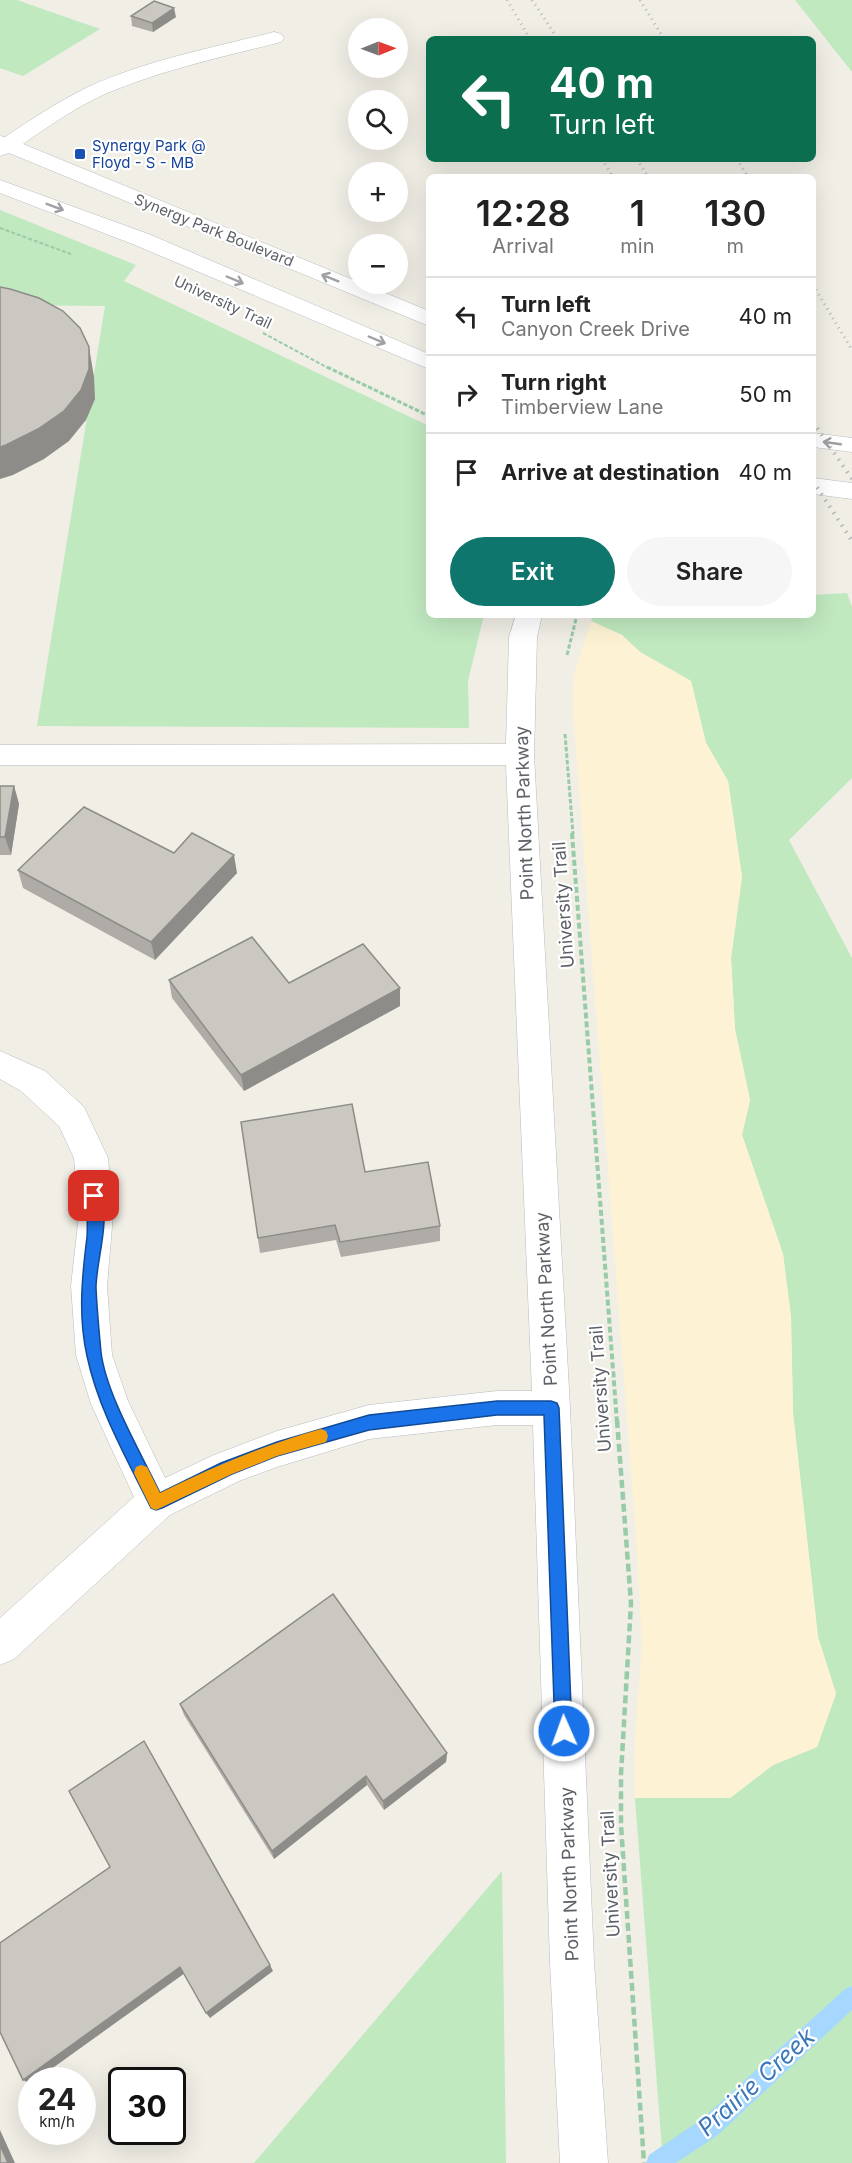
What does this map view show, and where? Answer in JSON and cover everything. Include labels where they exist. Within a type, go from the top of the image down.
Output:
[{"type":"street","points":[[3,146],[48,116],[98,90],[179,63],[274,38]]},
{"type":"street","name":"Synergy Park Boulevard","points":[[3,146],[426,318]]},
{"type":"street","points":[[0,186],[143,240],[426,361]]},
{"type":"street","points":[[816,440],[852,445]]},
{"type":"street","points":[[816,486],[852,491]]},
{"type":"street","name":"Point North Parkway","points":[[528,618],[523,637],[520,756],[551,1408],[572,1962],[584,2163]]},
{"type":"street","points":[[0,755],[476,753],[520,756]]},
{"type":"street","points":[[0,1064],[33,1081],[72,1117],[91,1158],[96,1215],[89,1286],[94,1355],[110,1404],[156,1502]]},
{"type":"street","points":[[0,1645],[156,1502],[227,1468],[277,1449],[369,1422],[497,1408],[551,1408]]},
{"type":"path","points":[[0,228],[76,255]]},
{"type":"path","name":"University Trail","points":[[263,333],[354,382],[426,415]]},
{"type":"path","points":[[566,662],[576,618]]},
{"type":"path","name":"University Trail","points":[[565,726],[631,1603],[621,1774],[621,1825],[644,2163]]},
{"type":"green space","points":[[0,0],[17,0],[100,29],[23,76],[0,68]]},
{"type":"green space","points":[[795,0],[852,0],[852,72]]},
{"type":"green space","points":[[0,210],[136,265],[124,281],[426,425],[426,618],[483,618],[468,681],[469,728],[37,726],[105,306],[0,305]]},
{"type":"green space","points":[[847,593],[852,607],[852,778],[789,840],[852,958],[852,2163],[663,2163],[635,1798],[730,1798],[773,1765],[817,1747],[836,1693],[818,1637],[793,1413],[791,1317],[783,1254],[742,1135],[750,1100],[735,1029],[731,958],[742,877],[728,781],[706,743],[691,681],[640,652],[622,635],[591,621],[592,618],[816,618],[816,595]]},
{"type":"green space","points":[[502,1871],[506,2163],[254,2163]]},
{"type":"sand","points":[[591,621],[622,635],[640,652],[691,681],[706,743],[728,781],[742,877],[731,958],[735,1029],[750,1100],[742,1135],[783,1254],[791,1317],[793,1413],[818,1637],[836,1694],[817,1747],[773,1765],[730,1798],[635,1798],[635,1740],[642,1644],[636,1537],[573,711],[574,673]]},
{"type":"building","points":[[154,1],[174,8],[152,23],[131,16]]},
{"type":"building","points":[[0,287],[39,298],[63,311],[80,328],[89,347],[89,369],[81,390],[64,411],[38,429],[0,447]]},
{"type":"building","points":[[0,786],[14,786],[5,837],[0,837]]},
{"type":"building","points":[[84,807],[174,853],[192,833],[234,855],[151,942],[18,870]]},
{"type":"building","points":[[252,937],[289,983],[363,944],[400,988],[241,1075],[169,980]]},
{"type":"building","points":[[352,1104],[365,1172],[428,1162],[440,1226],[340,1242],[335,1225],[258,1238],[241,1122]]},
{"type":"building","points":[[333,1594],[447,1753],[383,1801],[366,1776],[272,1851],[180,1704]]},
{"type":"building","points":[[144,1741],[270,1965],[206,2013],[180,1967],[41,2067],[18,2067],[18,2070],[0,2032],[0,1943],[110,1867],[69,1791]]},
{"type":"building","points":[[0,2145],[8,2163],[0,2163]]},
{"type":"waterway","name":"Prairie Creek","points":[[657,2163],[710,2127],[852,1996]]},
{"type":"railway","points":[[507,0],[528,36]]},
{"type":"railway","points":[[532,0],[556,36]]},
{"type":"railway","points":[[640,0],[662,36]]},
{"type":"railway","points":[[604,162],[611,174]]},
{"type":"railway","points":[[639,162],[646,174]]},
{"type":"railway","points":[[739,162],[746,174]]},
{"type":"railway","points":[[816,290],[852,350]]},
{"type":"railway","points":[[816,426],[852,479]]},
{"type":"railway","points":[[816,486],[852,541]]},
{"type":"slow traffic","points":[[141,1473],[156,1502],[227,1468],[277,1449],[321,1436]]},
{"type":"place","name":"Synergy Park @ Floyd - S - MB","points":[[80,154]]},
{"type":"route","points":[[94,1196],[96,1215],[89,1286],[94,1355],[110,1404],[156,1502],[227,1468],[277,1449],[369,1422],[497,1408],[551,1408],[564,1731]]}]
